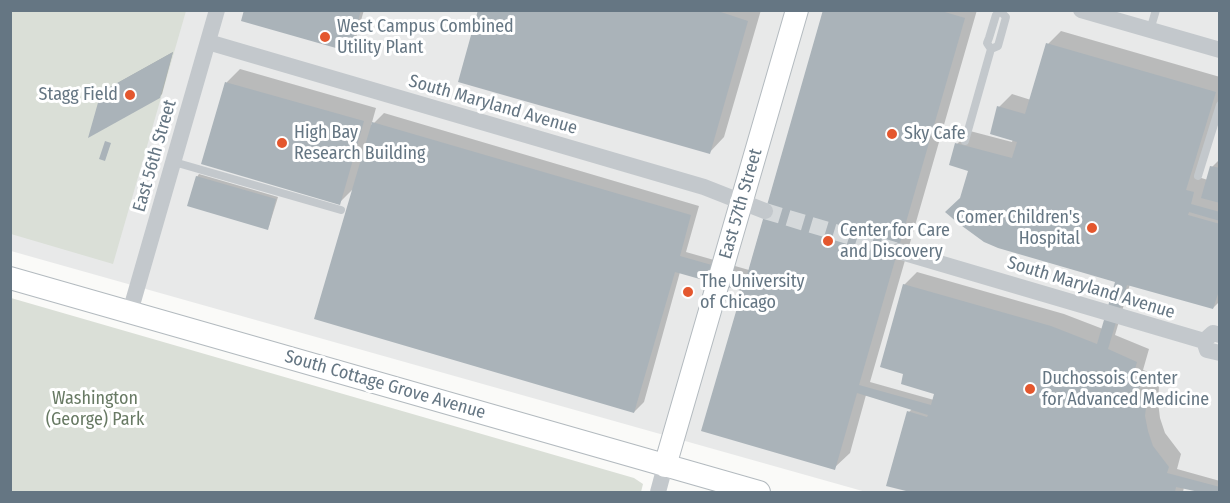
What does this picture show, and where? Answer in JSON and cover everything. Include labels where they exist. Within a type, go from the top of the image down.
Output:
[{"type":"main road","name":"East 57th Street","points":[[665,466],[797,10]]},
{"type":"main road","name":"South Cottage Grove Avenue","points":[[10,278],[759,492]]},
{"type":"street","name":"East 56th Street","points":[[130,312],[217,10]]},
{"type":"street","points":[[1081,10],[1114,15],[1150,30],[1220,50]]},
{"type":"street","name":"South Maryland Avenue","points":[[208,42],[704,187],[765,212]]},
{"type":"street","name":"South Maryland Avenue","points":[[898,251],[1212,338],[1207,350],[1220,353]]},
{"type":"street","points":[[658,492],[665,466]]},
{"type":"lane","points":[[1150,30],[1156,10]]},
{"type":"lane","points":[[965,141],[991,50],[998,46],[1006,17],[1001,11]]},
{"type":"lane","points":[[1198,176],[1220,105]]},
{"type":"lane","points":[[174,162],[340,210]]},
{"type":"shaded area","name":"The University of Chicago","points":[[10,11],[1219,11],[1219,492],[866,492],[11,251]]},
{"type":"green space","points":[[10,11],[186,11],[113,264],[11,234]]},
{"type":"green space","name":"Washington (George) Park","points":[[11,298],[634,478],[643,484],[641,492],[11,492]]},
{"type":"building","name":"West Campus Combined Utility Plant","points":[[244,10],[361,10],[350,52],[241,21]]},
{"type":"building","points":[[478,10],[715,10],[748,21],[710,154],[458,82]]},
{"type":"building","points":[[823,10],[938,10],[965,18],[859,385],[931,405],[934,394],[901,384],[903,374],[880,367],[903,284],[1051,326],[1097,344],[1115,282],[998,248],[984,242],[945,212],[960,198],[968,171],[949,165],[955,143],[1012,158],[1017,142],[990,134],[997,106],[1025,114],[1046,43],[1216,92],[1186,190],[1194,192],[1191,204],[1220,212],[1220,221],[1189,212],[1188,215],[1220,224],[1220,288],[1213,309],[1127,285],[1108,349],[1137,362],[1131,383],[1140,385],[1137,396],[1147,399],[1145,416],[1148,431],[1153,446],[1169,467],[1167,473],[1220,487],[1220,492],[1199,492],[1176,487],[1175,492],[910,492],[886,486],[907,411],[927,417],[928,415],[857,393],[835,470],[701,431],[742,291],[675,272],[634,413],[314,319],[372,122],[691,215],[680,256],[747,275]]},
{"type":"building","name":"Stagg Field","points":[[173,52],[160,98],[88,138],[101,92]]},
{"type":"building","name":"High Bay Research Building","points":[[225,82],[364,121],[340,205],[201,164]]},
{"type":"building","points":[[105,141],[111,143],[105,161],[99,159]]},
{"type":"building","points":[[1210,166],[1220,168],[1220,203],[1201,198]]},
{"type":"building","points":[[196,176],[276,199],[268,230],[187,206]]},
{"type":"tunnel","points":[[765,211],[898,251]]},
{"type":"place","name":"West Campus Combined Utility Plant","points":[[325,37]]},
{"type":"place","name":"Stagg Field","points":[[130,95]]},
{"type":"place","name":"Sky Cafe","points":[[892,134]]},
{"type":"place","name":"High Bay Research Building","points":[[282,143]]},
{"type":"place","name":"Comer Children's Hospital","points":[[1092,228]]},
{"type":"place","name":"Center for Care and Discovery","points":[[828,241]]},
{"type":"place","name":"The University of Chicago","points":[[688,292]]},
{"type":"place","name":"Duchossois Center for Advanced Medicine","points":[[1030,389]]}]
